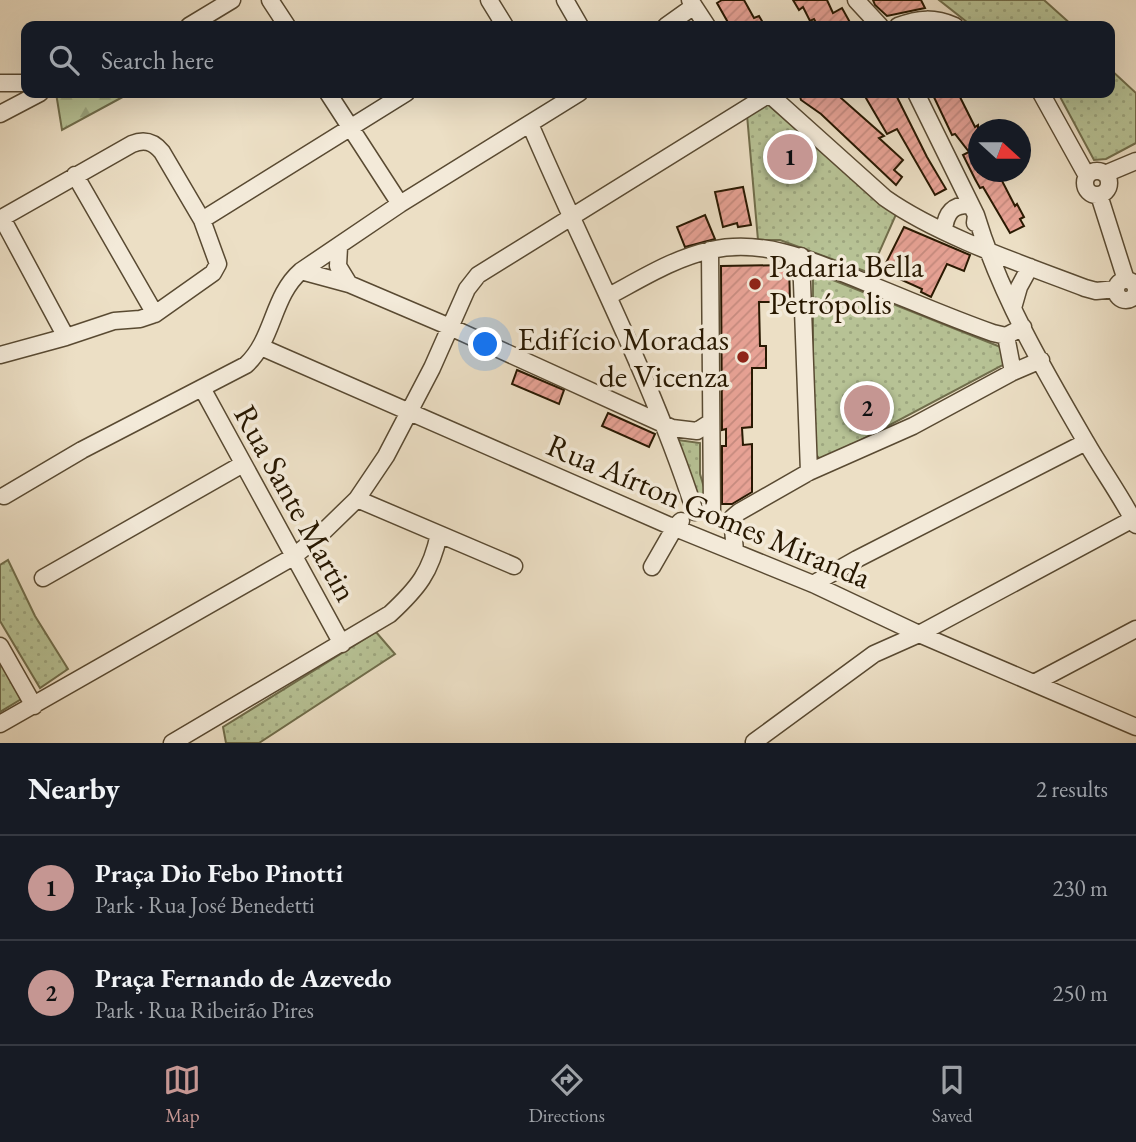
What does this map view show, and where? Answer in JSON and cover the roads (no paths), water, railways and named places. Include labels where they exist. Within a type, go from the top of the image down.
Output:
[{"type":"street","points":[[197,21],[232,0]]},
{"type":"street","points":[[270,0],[284,21]]},
{"type":"street","points":[[489,0],[502,21]]},
{"type":"street","points":[[565,0],[577,21]]},
{"type":"street","points":[[856,0],[875,21]]},
{"type":"street","points":[[672,21],[692,3],[702,21]]},
{"type":"street","points":[[911,21],[930,18],[939,21]]},
{"type":"street","points":[[0,83],[21,83]]},
{"type":"street","points":[[0,114],[30,98]]},
{"type":"street","points":[[331,98],[400,204]]},
{"type":"street","points":[[202,220],[349,126],[398,98]]},
{"type":"street","points":[[4,496],[82,450],[246,365],[261,347],[282,295],[301,271],[400,204],[571,98]]},
{"type":"street","points":[[0,724],[293,557],[357,499],[386,456],[432,368],[467,289],[478,275],[762,98]]},
{"type":"street","points":[[775,98],[885,198],[902,210],[1030,267],[1085,288],[1128,288],[1099,195]]},
{"type":"street","points":[[754,743],[874,654],[919,634],[1134,522],[1086,442],[1013,308],[986,248],[973,210],[918,98]]},
{"type":"street","points":[[1044,98],[1087,176],[1086,188],[1091,194],[1099,195],[1109,188],[1110,181],[1105,174]]},
{"type":"street","points":[[530,124],[571,219],[609,296],[664,425],[695,512]]},
{"type":"street","points":[[0,355],[66,337],[114,321],[140,319],[155,314],[213,273],[218,264],[202,220],[162,152],[151,143],[145,141],[132,144],[1,219],[66,337]]},
{"type":"street","points":[[1087,176],[1094,171],[1105,174],[1136,161]]},
{"type":"street","points":[[75,176],[155,314]]},
{"type":"street","points":[[944,230],[951,209],[957,206],[973,210]]},
{"type":"street","points":[[960,237],[971,232],[973,210]]},
{"type":"street","points":[[340,247],[338,266],[349,284]]},
{"type":"street","points":[[609,296],[674,262],[710,250],[747,247],[775,250],[801,257],[964,323],[1006,336],[1023,327]]},
{"type":"street","points":[[710,250],[712,512]]},
{"type":"street","points":[[801,257],[809,472]]},
{"type":"street","points":[[1013,308],[1019,287],[1030,267]]},
{"type":"street","points":[[301,271],[349,284],[664,425],[691,432],[711,422]]},
{"type":"street","points":[[1006,336],[1013,372]]},
{"type":"street","name":"Rua Aírton Gomes Miranda","points":[[261,347],[813,584],[919,634],[1136,727]]},
{"type":"street","points":[[734,551],[732,519],[739,512],[809,472],[913,426],[1013,372],[1041,360]]},
{"type":"street","points":[[625,406],[646,386]]},
{"type":"street","name":"Rua Sante Martin","points":[[202,388],[342,644]]},
{"type":"street","points":[[813,584],[1086,442]]},
{"type":"street","points":[[43,578],[243,464]]},
{"type":"street","points":[[357,499],[514,566]]},
{"type":"street","points":[[652,567],[675,527],[685,517],[695,512],[712,512],[722,513],[732,519]]},
{"type":"street","points":[[172,743],[390,614],[419,585],[434,558],[439,534]]},
{"type":"street","points":[[1034,683],[1136,628]]},
{"type":"street","points":[[0,646],[34,706]]},
{"type":"place","name":"Praça Dio Febo Pinotti","points":[[790,157]]},
{"type":"place","name":"Padaria Bella Petrópolis","points":[[755,284]]},
{"type":"place","name":"Edifício Moradas de Vicenza","points":[[743,357]]},
{"type":"place","name":"Praça Fernando de Azevedo","points":[[867,408]]}]
